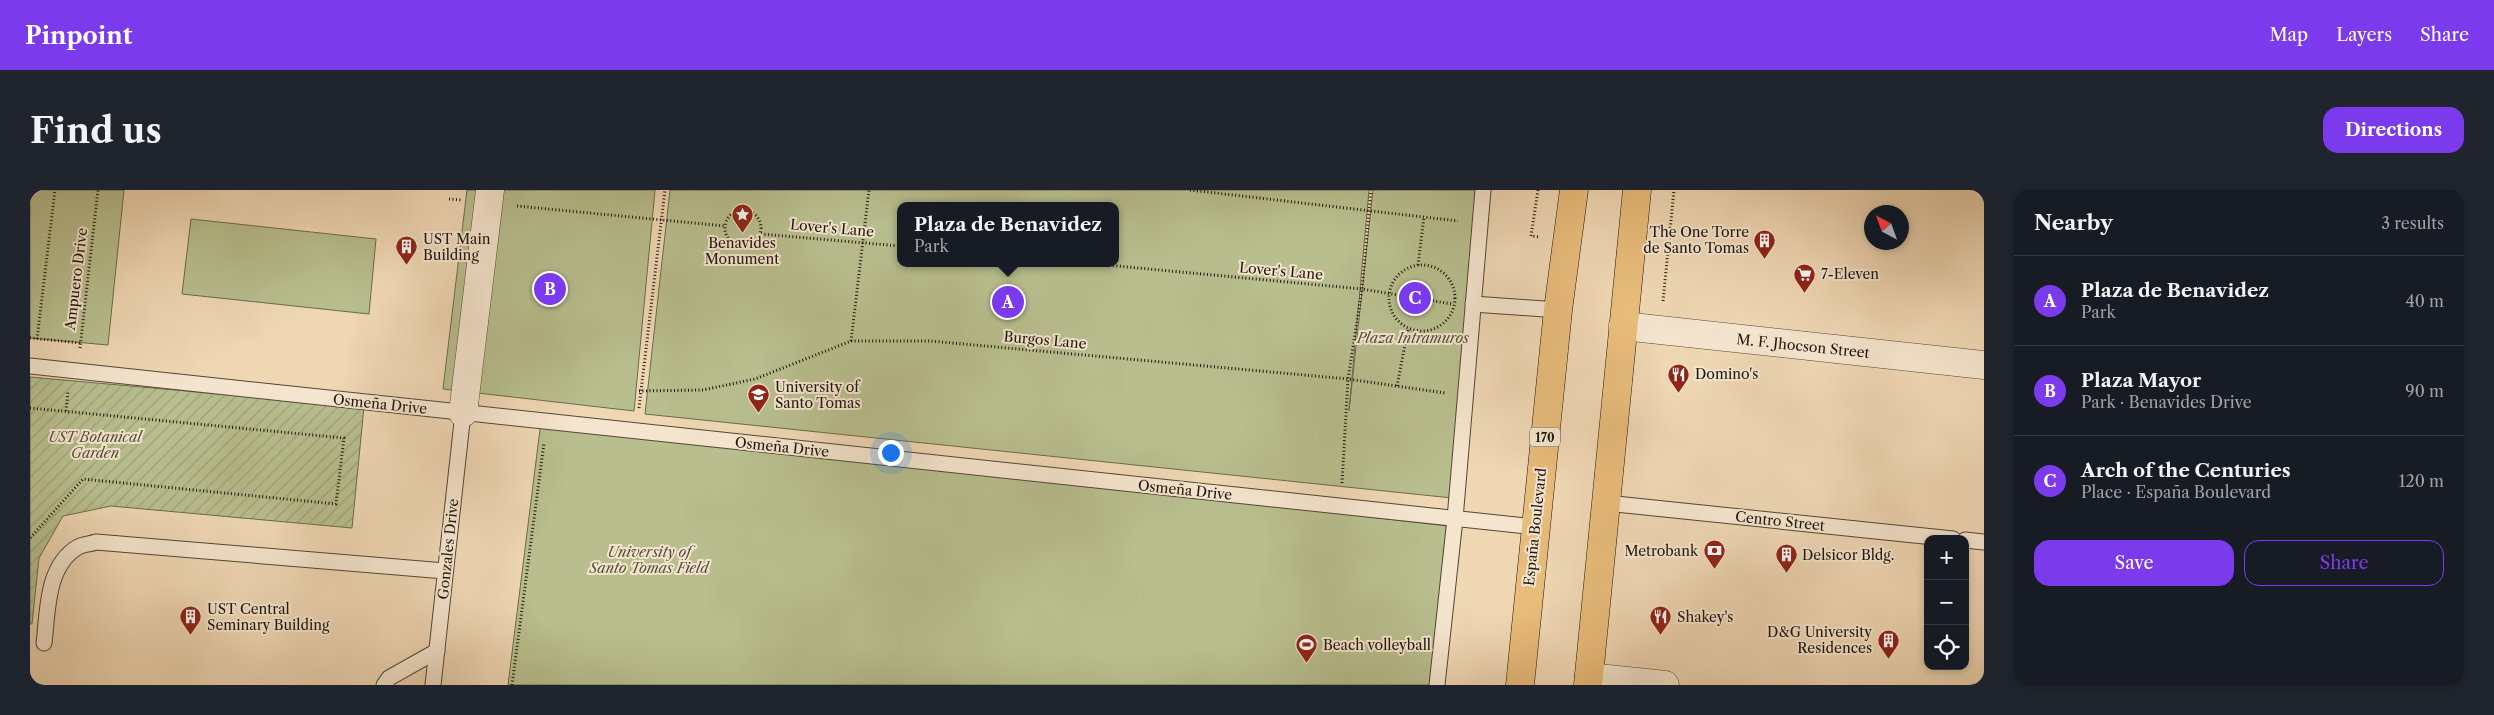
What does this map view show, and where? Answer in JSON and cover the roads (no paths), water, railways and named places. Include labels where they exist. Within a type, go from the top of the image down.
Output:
[{"type":"main road","name":"España Boulevard","points":[[1520,685],[1558,310],[1574,190]]},
{"type":"main road","points":[[1589,681],[1637,190]]},
{"type":"street","points":[[465,401],[489,196]]},
{"type":"street","name":"M. F. Jhocson Street","points":[[1623,326],[1984,366]]},
{"type":"street","points":[[1589,681],[1665,685]]},
{"type":"lane","points":[[1437,685],[1455,519],[1482,190]]},
{"type":"lane","points":[[1473,304],[1558,310]]},
{"type":"lane","name":"Osmeña Drive","points":[[30,366],[465,401],[638,431],[1535,527]]},
{"type":"lane","name":"Gonzales Drive","points":[[433,685],[465,401]]},
{"type":"lane","name":"Centro Street","points":[[1606,504],[1924,536]]},
{"type":"lane","points":[[1969,540],[1984,542]]},
{"type":"lane","points":[[44,643],[50,589],[56,571],[66,557],[78,546],[96,542],[445,572]]},
{"type":"lane","points":[[384,685],[389,678],[437,651]]},
{"type":"place","name":"Benavides Monument","points":[[742,234]]},
{"type":"place","name":"The One Torre de Santo Tomas","points":[[1765,259]]},
{"type":"place","name":"UST Main Building","points":[[407,266]]},
{"type":"place","name":"Plaza Mayor","points":[[550,289]]},
{"type":"place","name":"7-Eleven","points":[[1805,293]]},
{"type":"place","name":"Arch of the Centuries","points":[[1415,298]]},
{"type":"place","name":"Plaza de Benavidez","points":[[1008,302]]},
{"type":"place","name":"Domino's","points":[[1679,393]]},
{"type":"place","name":"University of Santo Tomas","points":[[759,414]]},
{"type":"place","name":"Metrobank","points":[[1714,570]]},
{"type":"place","name":"Delsicor Bldg.","points":[[1786,574]]},
{"type":"place","name":"UST Central Seminary Building","points":[[191,636]]},
{"type":"place","name":"Shakey's","points":[[1661,636]]},
{"type":"place","name":"D&G University Residences","points":[[1888,659]]},
{"type":"place","name":"Beach volleyball","points":[[1307,664]]},
{"type":"park label","name":"Plaza Intramuros","points":[[1413,338]]},
{"type":"park label","name":"UST Botanical Garden","points":[[95,446]]},
{"type":"park label","name":"University of Santo Tomas Field","points":[[649,560]]}]
